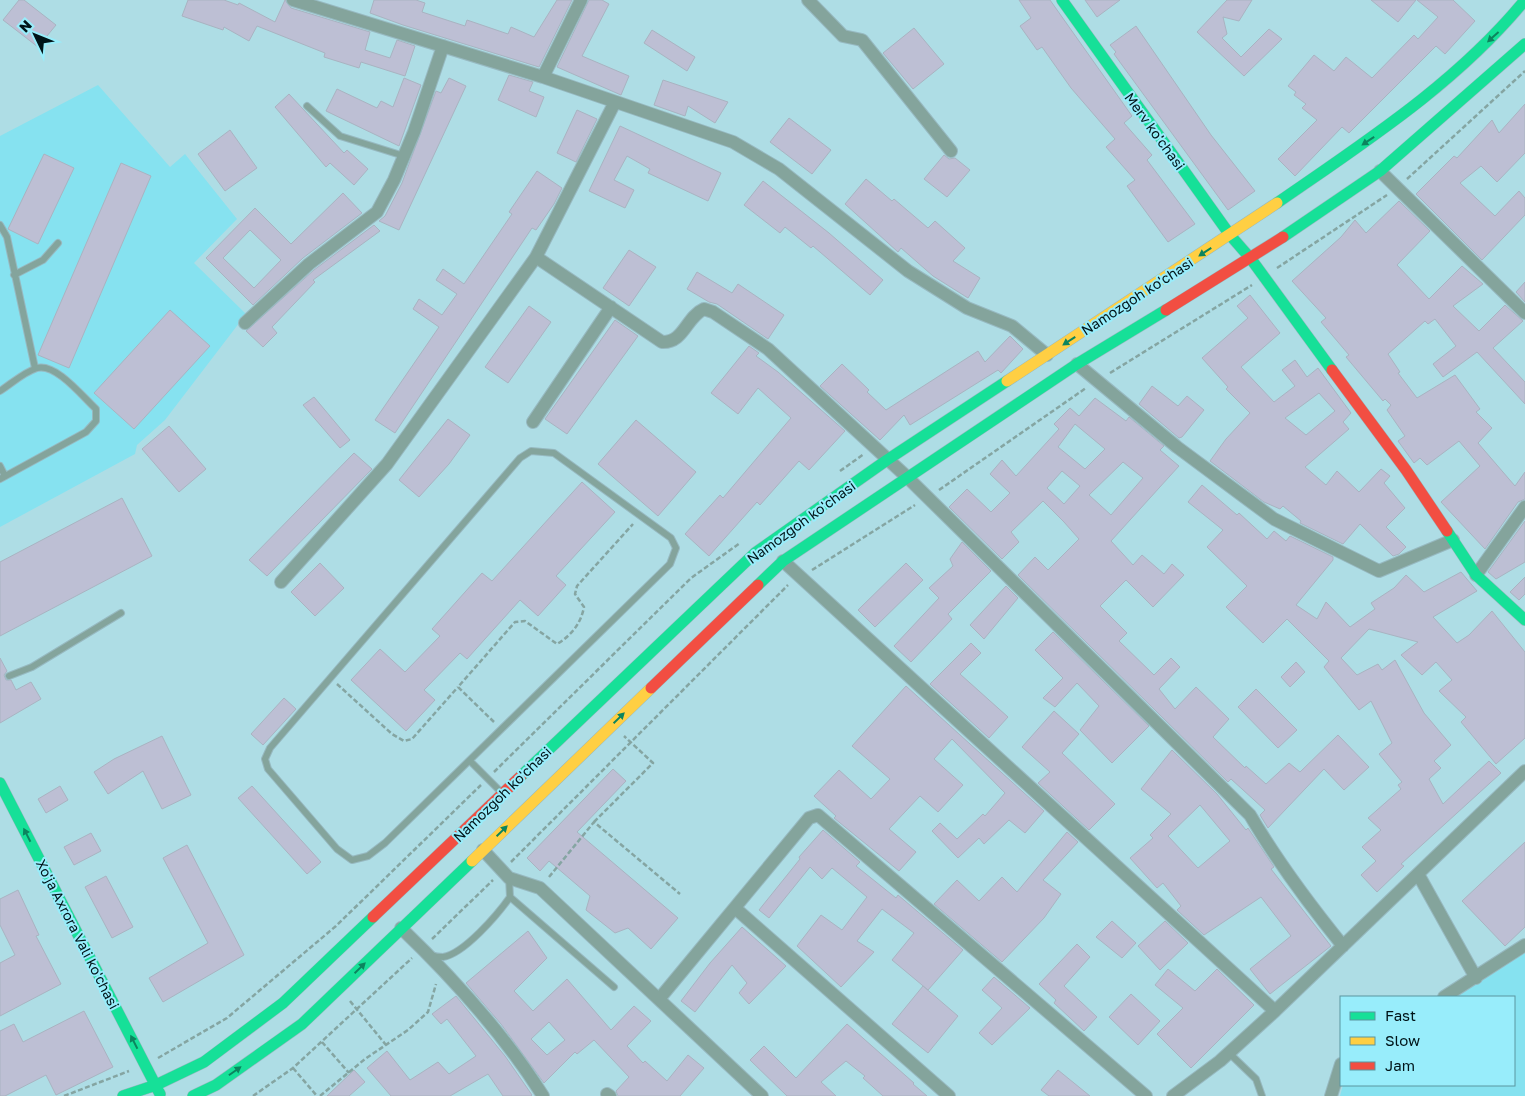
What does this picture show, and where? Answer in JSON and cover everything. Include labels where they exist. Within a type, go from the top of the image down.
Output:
[{"type":"main road","name":"Merv ko'chasi","points":[[1062,0],[1230,235],[1251,259],[1406,470],[1476,575],[1525,620]]},
{"type":"main road","name":"Namozgoh ko'chasi","points":[[123,1096],[156,1085],[204,1062],[283,1003],[755,554],[887,460],[1230,235],[1396,121],[1499,32],[1524,0]]},
{"type":"main road","name":"Namozgoh ko'chasi","points":[[193,1096],[216,1085],[302,1024],[783,561],[1077,364],[1251,259],[1380,171],[1525,44]]},
{"type":"main road","name":"Xo'ja Axrora Vali ko'chasi","points":[[0,783],[162,1096]]},
{"type":"street","points":[[293,0],[543,77],[733,142],[779,169],[908,271],[967,308],[1012,326],[1047,355]]},
{"type":"street","points":[[543,77],[581,0]]},
{"type":"street","points":[[808,0],[843,36],[862,40],[951,151]]},
{"type":"street","points":[[245,323],[309,264],[377,212],[404,156],[443,46]]},
{"type":"street","points":[[282,582],[387,464],[536,257],[615,102]]},
{"type":"street","points":[[1380,171],[1525,314]]},
{"type":"street","points":[[536,257],[662,342],[671,342],[679,337],[697,312],[704,309],[713,312],[768,349],[873,448],[908,477],[1250,815],[1269,848],[1315,912],[1343,946]]},
{"type":"street","points":[[533,422],[611,307]]},
{"type":"street","points":[[1077,364],[1177,447],[1274,519],[1379,571],[1453,540]]},
{"type":"street","points":[[1476,575],[1525,507]]},
{"type":"street","points":[[783,561],[1276,1011]]},
{"type":"street","points":[[1173,1096],[1229,1053],[1276,1011],[1525,771]]},
{"type":"street","points":[[660,998],[809,818],[818,815],[1146,1096]]},
{"type":"street","points":[[483,850],[505,874],[540,888],[660,998],[762,1096]]},
{"type":"street","points":[[1418,874],[1476,978]]},
{"type":"street","points":[[734,908],[949,1096]]},
{"type":"street","points":[[401,928],[441,967],[512,1052],[543,1096]]},
{"type":"street","points":[[1446,996],[1525,945]]},
{"type":"street","points":[[1331,1096],[1340,1067]]},
{"type":"lane","points":[[307,106],[340,136],[404,156]]},
{"type":"lane","points":[[0,224],[7,237],[35,368]]},
{"type":"lane","points":[[14,275],[43,260],[58,243]]},
{"type":"lane","points":[[0,391],[35,368],[45,367],[56,371],[96,409],[96,420],[86,432],[2,478],[0,466]]},
{"type":"lane","points":[[531,452],[554,453],[641,516],[671,538],[676,548],[670,564],[503,730],[385,843],[368,856],[352,860],[338,849],[268,769],[265,759],[270,748],[520,458],[531,452]]},
{"type":"lane","points":[[10,676],[32,667],[121,613]]},
{"type":"lane","points":[[470,761],[502,793]]},
{"type":"lane","points":[[505,874],[510,896],[614,987]]},
{"type":"lane","points":[[426,952],[443,957],[460,950],[503,906],[510,896]]},
{"type":"lane","points":[[1229,1053],[1256,1080],[1262,1096]]},
{"type":"path","points":[[253,1096],[293,1068],[358,1009],[426,952],[505,874],[630,742],[786,586],[928,497],[1097,381],[1264,277],[1397,188],[1525,71]]},
{"type":"path","points":[[833,476],[873,448]]},
{"type":"path","points":[[330,678],[392,734],[404,742],[412,739],[516,622],[525,621],[557,644],[568,638],[582,619],[584,607],[575,594],[577,586],[641,516]]},
{"type":"path","points":[[145,1064],[161,1057],[227,1018],[336,926],[691,578],[746,539]]},
{"type":"path","points":[[458,687],[503,730]]},
{"type":"path","points":[[540,888],[594,822],[653,762],[613,725]]},
{"type":"path","points":[[594,822],[680,894]]},
{"type":"path","points":[[293,1068],[318,1096],[408,1030],[428,1012],[441,967]]},
{"type":"path","points":[[338,989],[358,1009],[386,1045]]},
{"type":"path","points":[[322,1042],[349,1073]]},
{"type":"path","points":[[64,1096],[131,1071],[126,1062]]},
{"type":"shaded area","points":[[98,85],[170,167],[185,154],[237,219],[194,263],[246,314],[165,420],[137,445],[135,454],[0,527],[0,136]]},
{"type":"shaded area","points":[[1525,946],[1525,1096],[1340,1096],[1343,1086],[1515,1086],[1515,996],[1452,996]]},
{"type":"building","points":[[19,0],[24,0],[56,25],[38,47],[3,20]]},
{"type":"building","points":[[188,0],[224,0],[238,5],[239,3],[275,22],[285,0],[291,8],[370,32],[365,50],[390,58],[397,40],[415,46],[405,76],[361,62],[359,68],[324,57],[325,53],[257,26],[249,41],[224,27],[223,30],[182,16]]},
{"type":"building","points":[[374,0],[416,0],[425,3],[422,12],[465,26],[467,20],[508,34],[511,27],[534,37],[557,0],[572,0],[539,67],[370,13]]},
{"type":"building","points":[[589,0],[602,0],[609,4],[582,56],[629,76],[621,95],[557,67]]},
{"type":"building","points":[[1019,0],[1050,0],[1132,116],[1124,123],[1152,155],[1147,160],[1195,224],[1168,242],[1127,186],[1135,180],[1106,147],[1115,139],[1071,88],[1042,47],[1037,50],[1020,26],[1031,18]]},
{"type":"building","points":[[1085,0],[1120,0],[1097,17]]},
{"type":"building","points":[[1227,0],[1252,0],[1239,21],[1223,17],[1227,34],[1222,38],[1241,57],[1269,29],[1282,39],[1244,76],[1197,32]]},
{"type":"building","points":[[1371,0],[1416,0],[1398,22]]},
{"type":"building","points":[[1417,0],[1453,0],[1475,21],[1445,54],[1436,46],[1349,133],[1342,127],[1295,176],[1278,159],[1317,120],[1302,108],[1306,104],[1294,95],[1296,92],[1288,86],[1314,55],[1334,71],[1346,57],[1372,78],[1414,35],[1418,39],[1438,17]]},
{"type":"building","points":[[1136,26],[1211,135],[1255,191],[1228,210],[1114,54],[1116,52],[1110,45]]},
{"type":"building","points":[[914,28],[944,64],[913,89],[883,53]]},
{"type":"building","points":[[652,30],[695,57],[687,71],[644,43]]},
{"type":"building","points":[[509,75],[533,82],[529,91],[544,97],[536,117],[498,100]]},
{"type":"building","points":[[404,78],[421,85],[399,146],[326,111],[337,89],[377,108],[381,101],[393,107]]},
{"type":"building","points":[[449,78],[466,86],[399,230],[379,221],[385,216],[402,183],[436,91],[441,93]]},
{"type":"building","points":[[663,80],[728,102],[715,123],[688,106],[685,116],[654,105]]},
{"type":"building","points":[[289,94],[344,153],[347,150],[368,169],[354,185],[330,163],[326,167],[275,107]]},
{"type":"building","points":[[1525,104],[1525,153],[1497,182],[1481,166],[1460,183],[1495,216],[1519,191],[1525,198],[1525,215],[1482,260],[1416,194],[1454,156],[1457,158],[1492,120],[1499,133]]},
{"type":"building","points":[[577,110],[597,119],[576,162],[557,153]]},
{"type":"building","points":[[789,118],[831,150],[812,174],[770,142]]},
{"type":"building","points":[[620,126],[721,173],[708,201],[648,173],[650,169],[627,156],[614,180],[634,190],[625,208],[589,191]]},
{"type":"building","points":[[230,130],[257,168],[225,191],[198,154]]},
{"type":"building","points":[[44,154],[74,168],[38,244],[8,229]]},
{"type":"building","points":[[944,155],[949,159],[955,158],[970,170],[947,197],[924,179]]},
{"type":"building","points":[[121,163],[151,176],[69,368],[38,355]]},
{"type":"building","points":[[537,171],[562,188],[554,204],[536,230],[532,228],[395,433],[375,420],[439,327],[413,309],[419,299],[442,315],[457,294],[436,280],[443,269],[464,284],[512,214],[509,212]]},
{"type":"building","points":[[866,179],[892,201],[894,199],[928,228],[935,221],[965,248],[953,261],[980,278],[968,298],[933,276],[901,248],[898,252],[845,204]]},
{"type":"building","points":[[763,181],[829,233],[883,280],[870,295],[813,246],[811,248],[785,227],[780,233],[744,205]]},
{"type":"building","points":[[343,193],[362,213],[303,258],[253,305],[206,258],[255,208],[291,244]],"holes":[[[250,230],[281,260],[254,288],[223,258]]]},
{"type":"building","points":[[1399,201],[1430,231],[1397,265],[1429,299],[1462,266],[1483,284],[1453,306],[1479,331],[1505,305],[1523,321],[1493,348],[1525,382],[1525,404],[1477,352],[1443,377],[1433,364],[1456,346],[1435,319],[1428,324],[1425,321],[1388,354],[1400,372],[1398,373],[1417,398],[1455,375],[1480,409],[1476,412],[1492,428],[1478,443],[1515,486],[1525,472],[1525,499],[1518,502],[1485,549],[1441,502],[1480,466],[1459,441],[1427,465],[1420,458],[1414,463],[1398,441],[1405,436],[1387,410],[1391,405],[1385,399],[1383,401],[1346,357],[1349,355],[1321,322],[1326,318],[1292,281],[1341,237],[1355,220],[1366,233]]},
{"type":"building","points":[[374,225],[380,231],[313,280],[315,282],[272,327],[277,333],[263,347],[246,331],[314,270]]},
{"type":"building","points":[[629,250],[656,267],[629,306],[603,288]]},
{"type":"building","points":[[697,272],[732,293],[738,284],[784,315],[768,339],[717,304],[709,302],[687,289]]},
{"type":"building","points":[[1525,282],[1525,302],[1516,292]]},
{"type":"building","points":[[1250,295],[1280,333],[1241,367],[1274,402],[1295,386],[1282,370],[1295,360],[1307,377],[1318,368],[1351,413],[1343,422],[1349,429],[1305,467],[1326,485],[1337,471],[1359,492],[1381,469],[1390,476],[1384,483],[1405,508],[1386,527],[1406,547],[1399,554],[1393,556],[1360,524],[1343,544],[1300,523],[1301,521],[1283,506],[1280,509],[1264,502],[1210,461],[1226,439],[1250,413],[1226,389],[1228,387],[1202,358],[1248,318],[1237,306]],"holes":[[[1319,393],[1335,411],[1306,435],[1285,418]]]},
{"type":"building","points":[[529,306],[551,322],[508,383],[485,367]]},
{"type":"building","points":[[170,310],[210,346],[134,429],[94,393]]},
{"type":"building","points":[[615,320],[638,336],[567,434],[545,419]]},
{"type":"building","points":[[1010,336],[1023,349],[1001,373],[998,370],[910,425],[904,415],[880,440],[820,386],[842,364],[869,390],[867,392],[886,410],[978,351],[985,362]]},
{"type":"building","points":[[749,346],[759,353],[756,356],[778,372],[845,431],[809,470],[799,461],[760,505],[757,502],[709,556],[685,534],[720,495],[723,498],[791,418],[758,388],[738,414],[711,393]]},
{"type":"building","points":[[1152,386],[1178,406],[1187,396],[1204,410],[1182,437],[1179,438],[1139,404]]},
{"type":"building","points":[[314,397],[350,440],[340,448],[303,405]]},
{"type":"building","points":[[1095,398],[1126,421],[1129,417],[1164,446],[1160,450],[1179,466],[1111,541],[1133,565],[1142,555],[1164,574],[1172,564],[1184,575],[1153,607],[1126,580],[1100,606],[1127,633],[1119,641],[1154,675],[1171,658],[1180,667],[1159,689],[1175,709],[1196,687],[1229,719],[1213,737],[1245,768],[1246,766],[1266,784],[1289,763],[1300,772],[1338,735],[1369,767],[1344,790],[1324,769],[1268,828],[1260,815],[1265,810],[1231,779],[1228,782],[1018,575],[1035,557],[1048,570],[1079,539],[1064,522],[1043,501],[1011,532],[1019,542],[1002,559],[949,507],[967,489],[991,512],[1010,493],[990,474],[1002,460],[1016,476],[1059,429],[1054,424],[1070,408],[1079,416]],"holes":[[[1075,424],[1105,449],[1085,469],[1058,447]],[[1123,462],[1143,478],[1111,515],[1089,495]],[[1062,471],[1080,486],[1064,504],[1047,488]]]},
{"type":"building","points":[[448,419],[470,435],[449,464],[419,497],[399,480]]},
{"type":"building","points":[[636,420],[696,472],[658,516],[598,464]]},
{"type":"building","points":[[169,426],[206,469],[179,492],[142,449]]},
{"type":"building","points":[[354,453],[372,469],[267,576],[249,560]]},
{"type":"building","points":[[582,482],[615,512],[556,576],[566,585],[538,616],[520,600],[467,659],[460,653],[424,690],[435,700],[406,731],[351,680],[380,649],[405,672],[440,636],[432,629],[482,573],[492,581]]},
{"type":"building","points":[[1202,485],[1237,515],[1239,513],[1267,539],[1274,531],[1286,541],[1290,536],[1333,557],[1333,560],[1296,605],[1317,619],[1326,602],[1350,627],[1375,609],[1371,603],[1394,588],[1406,575],[1424,592],[1461,572],[1477,591],[1433,617],[1457,643],[1469,635],[1492,611],[1525,652],[1525,738],[1496,764],[1461,722],[1466,717],[1439,691],[1452,680],[1436,662],[1422,675],[1401,655],[1418,642],[1369,629],[1341,658],[1357,675],[1378,664],[1382,670],[1395,660],[1424,713],[1451,745],[1434,761],[1441,768],[1429,779],[1443,804],[1489,761],[1501,773],[1401,864],[1404,866],[1377,892],[1361,875],[1376,861],[1362,847],[1381,830],[1368,818],[1401,789],[1398,785],[1402,782],[1379,754],[1392,743],[1371,701],[1359,710],[1324,667],[1329,661],[1287,619],[1263,643],[1226,607],[1247,586],[1207,547],[1223,530],[1188,502]]},
{"type":"building","points":[[122,498],[152,556],[0,636],[0,562]]},
{"type":"building","points":[[1525,521],[1525,562],[1496,579],[1488,572]]},
{"type":"building","points":[[962,542],[991,571],[948,614],[952,619],[911,662],[894,646],[939,598],[929,588],[953,566],[950,559]]},
{"type":"building","points":[[320,563],[344,588],[315,616],[291,592]]},
{"type":"building","points":[[906,563],[923,580],[875,627],[858,610]]},
{"type":"building","points":[[1525,577],[1525,594],[1519,600],[1510,592]]},
{"type":"building","points":[[1006,586],[1018,598],[984,639],[970,625]]},
{"type":"building","points":[[1053,632],[1149,726],[1112,763],[1080,730],[1099,706],[1077,683],[1055,707],[1043,698],[1063,678],[1035,650]]},
{"type":"building","points":[[971,643],[981,653],[960,674],[1008,717],[989,738],[930,684]]},
{"type":"building","points":[[0,658],[7,671],[4,675],[6,680],[11,680],[16,690],[31,682],[41,699],[0,723]]},
{"type":"building","points":[[1296,662],[1305,672],[1290,687],[1281,677]]},
{"type":"building","points":[[906,686],[1044,811],[1025,833],[1009,820],[984,844],[979,838],[958,858],[932,831],[940,823],[957,839],[983,814],[985,816],[1005,793],[952,739],[934,759],[963,785],[938,812],[920,796],[889,829],[916,852],[899,871],[834,818],[836,816],[814,796],[839,770],[871,799],[890,779],[852,746]]},
{"type":"building","points":[[1256,689],[1297,730],[1278,748],[1238,707]]},
{"type":"building","points":[[284,698],[296,709],[263,745],[251,734]]},
{"type":"building","points":[[1054,711],[1079,734],[1062,753],[1115,804],[1089,830],[1038,783],[1050,772],[1022,747]]},
{"type":"building","points":[[162,736],[191,795],[162,809],[143,771],[108,794],[94,772],[114,759]]},
{"type":"building","points":[[1172,750],[1217,794],[1246,830],[1248,828],[1274,867],[1271,869],[1331,946],[1270,994],[1250,969],[1291,936],[1261,897],[1204,935],[1177,910],[1181,906],[1163,883],[1157,888],[1130,858],[1153,838],[1150,835],[1171,814],[1141,789]],"holes":[[[1200,805],[1230,841],[1198,868],[1168,836]]]},
{"type":"building","points":[[613,769],[626,781],[577,832],[678,918],[651,949],[628,928],[615,933],[586,910],[590,896],[549,861],[540,871],[527,858]]},
{"type":"building","points":[[60,786],[68,800],[46,813],[38,799]]},
{"type":"building","points":[[252,786],[321,862],[307,874],[238,798]]},
{"type":"building","points":[[823,830],[860,862],[856,866],[896,898],[898,895],[963,950],[928,990],[892,960],[914,933],[882,909],[857,941],[874,952],[841,987],[797,946],[821,915],[842,930],[867,897],[832,868],[822,879],[810,867],[769,918],[759,910],[800,859],[799,857]]},
{"type":"building","points":[[1067,832],[1078,842],[1043,880],[1061,894],[1044,918],[1002,962],[934,904],[957,880],[979,901],[1002,877],[1017,892]]},
{"type":"building","points":[[91,833],[101,851],[74,865],[64,847]]},
{"type":"building","points":[[1525,842],[1525,927],[1505,946],[1462,901]]},
{"type":"building","points":[[187,845],[244,955],[163,1002],[149,978],[208,943],[163,858]]},
{"type":"building","points":[[106,876],[133,927],[112,938],[85,887]]},
{"type":"building","points":[[18,890],[39,935],[36,936],[61,984],[0,1016],[0,963],[15,955],[0,925],[0,899]]},
{"type":"building","points":[[1112,921],[1136,943],[1122,958],[1096,937]]},
{"type":"building","points":[[1165,921],[1188,943],[1160,970],[1138,946]]},
{"type":"building","points":[[742,927],[786,966],[749,1004],[739,993],[747,983],[732,965],[695,1012],[681,1001],[710,963]]},
{"type":"building","points":[[528,931],[547,958],[514,991],[533,1011],[567,979],[611,1030],[634,1006],[651,1021],[627,1046],[643,1063],[645,1061],[667,1081],[688,1055],[704,1068],[680,1096],[618,1096],[616,1091],[629,1077],[594,1040],[577,1054],[575,1052],[544,1083],[501,1024],[466,983]],"holes":[[[549,1022],[565,1040],[547,1055],[531,1039]]]},
{"type":"building","points":[[1077,944],[1090,957],[1064,986],[1097,1017],[1084,1031],[1054,1003],[1056,1000],[1039,984]]},
{"type":"building","points":[[1168,969],[1195,991],[1217,969],[1254,1005],[1191,1068],[1157,1034],[1183,1008],[1155,985]]},
{"type":"building","points":[[994,977],[1030,1008],[992,1045],[979,1033],[1002,1008],[982,990]]},
{"type":"building","points":[[923,986],[958,1016],[928,1053],[892,1024]]},
{"type":"building","points":[[1131,994],[1160,1021],[1138,1045],[1109,1017]]},
{"type":"building","points":[[456,996],[505,1056],[531,1096],[503,1096],[488,1074],[450,1096],[391,1096],[367,1068],[387,1051],[410,1080],[438,1062],[449,1074],[476,1056],[447,1019],[441,1024],[432,1014]]},
{"type":"building","points":[[84,1011],[113,1067],[56,1095],[46,1075],[5,1096],[0,1096],[0,1031],[14,1024],[23,1042]]},
{"type":"building","points":[[847,1024],[927,1096],[883,1096],[863,1078],[865,1076],[846,1061],[821,1082],[836,1096],[787,1096],[750,1060],[764,1046],[796,1078]]},
{"type":"building","points":[[354,1070],[365,1082],[349,1096],[327,1096]]},
{"type":"building","points":[[1058,1070],[1090,1096],[1049,1096],[1041,1090]]},
{"type":"traffic: fast","points":[[1062,0],[1230,235],[1251,259],[1332,370]]},
{"type":"traffic: fast","points":[[1277,203],[1376,134],[1440,85],[1470,58],[1525,0]]},
{"type":"traffic: fast","points":[[1283,237],[1380,171],[1525,44]]},
{"type":"traffic: fast","points":[[758,585],[783,561],[1077,364],[1166,310]]},
{"type":"traffic: fast","points":[[521,776],[755,553],[887,460],[1007,381]]},
{"type":"traffic: fast","points":[[1447,531],[1476,575],[1525,620]]},
{"type":"traffic: fast","points":[[0,783],[160,1094]]},
{"type":"traffic: fast","points":[[193,1096],[216,1085],[302,1024],[472,861]]},
{"type":"traffic: fast","points":[[123,1096],[156,1085],[204,1062],[283,1003],[373,917]]},
{"type":"traffic: slow","points":[[1007,381],[1277,203]]},
{"type":"traffic: slow","points":[[472,861],[651,688]]},
{"type":"traffic: jam","points":[[1166,310],[1283,237]]},
{"type":"traffic: jam","points":[[1332,370],[1406,470],[1447,531]]},
{"type":"traffic: jam","points":[[651,688],[758,585]]},
{"type":"traffic: jam","points":[[373,917],[521,776]]}]
